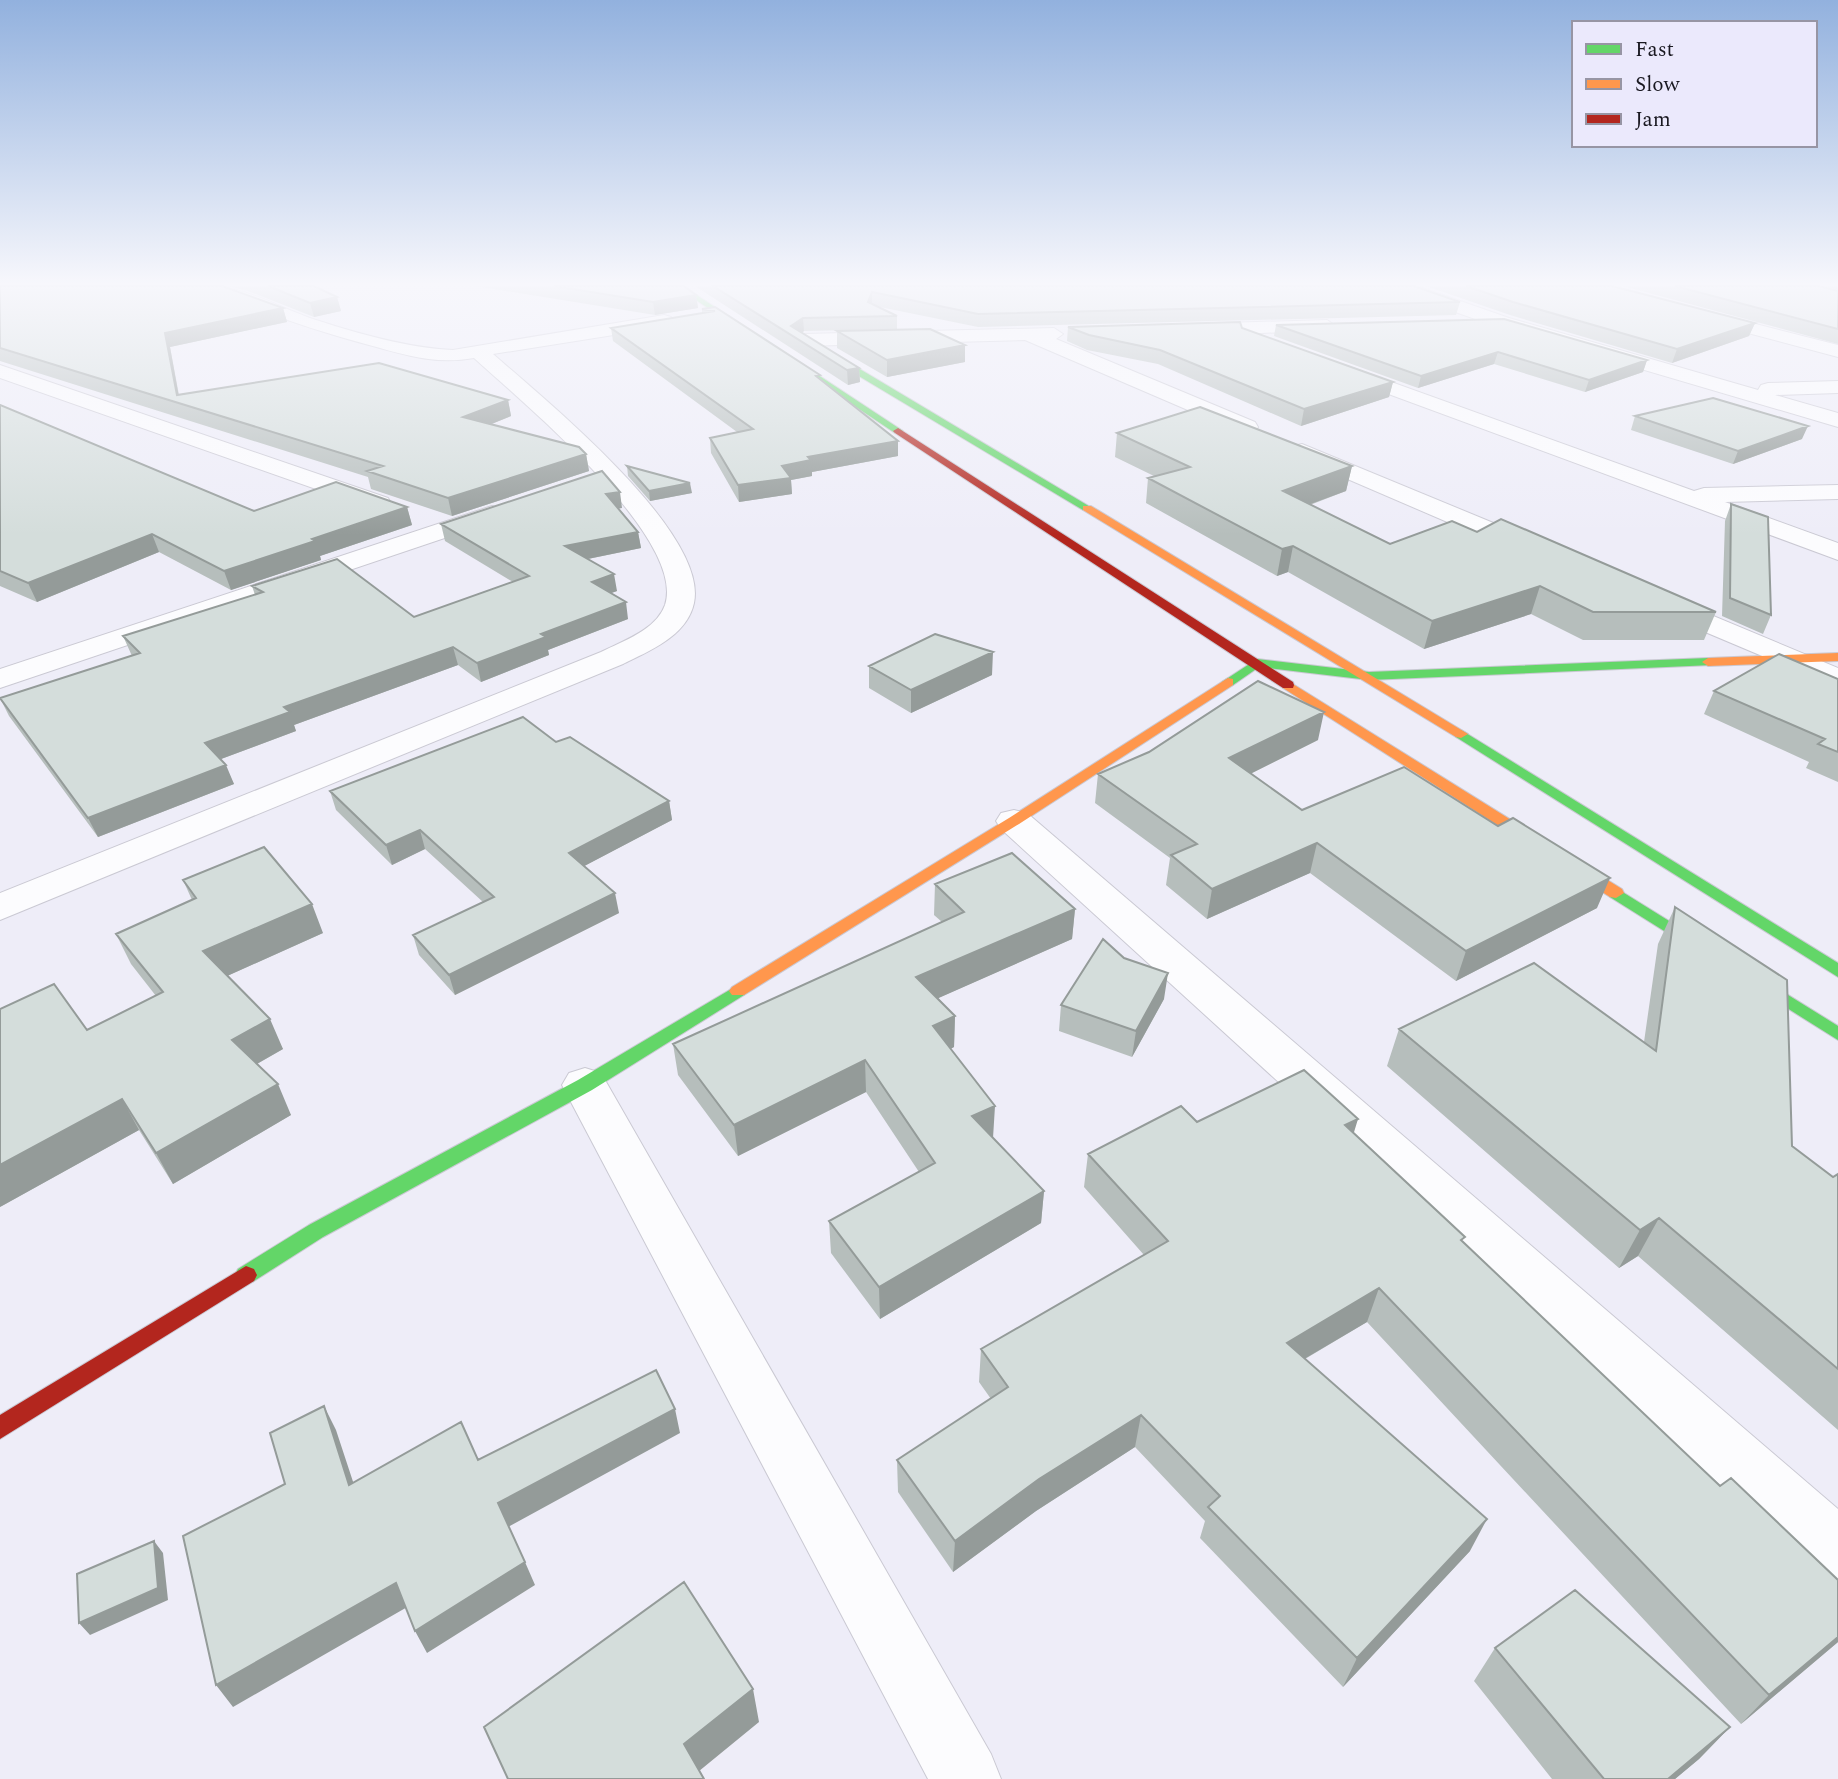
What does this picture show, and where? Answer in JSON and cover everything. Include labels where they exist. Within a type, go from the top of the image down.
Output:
[{"type":"street","points":[[0,907],[612,658],[652,639],[670,620],[681,601],[681,580],[672,552],[495,369]]},
{"type":"street","points":[[805,369],[1187,621],[1838,1034]]},
{"type":"street","points":[[854,369],[1369,676],[1838,971]]},
{"type":"street","points":[[1111,369],[1557,559]]},
{"type":"street","points":[[1339,369],[1838,552]]},
{"type":"street","points":[[1666,369],[1838,421]]},
{"type":"street","points":[[0,371],[450,527]]},
{"type":"street","points":[[1738,390],[1838,387]]},
{"type":"street","points":[[1685,495],[1838,492]]},
{"type":"street","points":[[0,655],[14,674],[512,507]]},
{"type":"street","points":[[1647,598],[1838,679]]},
{"type":"street","points":[[0,1428],[316,1231],[585,1085],[1014,821],[1257,663],[1369,676],[1838,657]]},
{"type":"street","points":[[1014,821],[1838,1550]]},
{"type":"street","points":[[585,1085],[966,1779]]},
{"type":"building","points":[[68,369],[172,369],[177,395],[341,369],[400,369],[508,400],[463,417],[579,447],[586,454],[448,498],[367,471],[383,466]]},
{"type":"building","points":[[669,369],[811,369],[898,441],[808,457],[811,460],[782,466],[791,478],[738,485],[710,438],[753,429]]},
{"type":"building","points":[[1206,369],[1357,369],[1393,382],[1304,409]]},
{"type":"building","points":[[1401,369],[1443,369],[1421,376]]},
{"type":"building","points":[[1553,369],[1621,369],[1589,380]]},
{"type":"building","points":[[1713,398],[1808,426],[1738,451],[1635,416]]},
{"type":"building","points":[[0,405],[254,511],[336,482],[407,507],[224,571],[152,534],[28,583],[0,571]]},
{"type":"building","points":[[1200,407],[1352,466],[1283,491],[1390,544],[1452,521],[1477,532],[1501,519],[1716,612],[1593,612],[1540,586],[1432,621],[1293,546],[1282,549],[1148,478],[1190,467],[1117,433]]},
{"type":"building","points":[[627,466],[690,483],[649,491]]},
{"type":"building","points":[[602,471],[620,492],[606,494],[638,532],[565,546],[614,574],[592,582],[626,602],[541,634],[546,637],[477,663],[453,647],[284,707],[290,712],[205,743],[226,765],[88,818],[0,698],[140,653],[123,636],[263,592],[252,586],[337,559],[414,617],[529,576],[441,524]]},
{"type":"building","points":[[1731,504],[1768,517],[1771,615],[1730,598]]},
{"type":"building","points":[[935,634],[993,652],[911,690],[869,666]]},
{"type":"building","points":[[1779,654],[1838,679],[1838,752],[1818,744],[1825,739],[1714,691]]},
{"type":"building","points":[[1258,681],[1324,712],[1229,758],[1302,810],[1404,767],[1498,826],[1513,818],[1610,878],[1466,951],[1317,843],[1212,889],[1171,855],[1197,844],[1098,774],[1149,752]]},
{"type":"building","points":[[523,717],[556,742],[570,737],[669,801],[569,853],[615,893],[449,975],[413,935],[494,897],[420,830],[386,845],[330,791]]},
{"type":"building","points":[[264,847],[312,904],[203,951],[270,1019],[232,1040],[278,1084],[156,1153],[122,1099],[0,1165],[0,1009],[54,984],[87,1030],[163,992],[116,934],[196,898],[183,880]]},
{"type":"building","points":[[1012,853],[1075,909],[916,977],[955,1016],[933,1026],[995,1106],[972,1116],[1044,1191],[879,1287],[829,1221],[935,1163],[865,1060],[734,1125],[673,1044],[964,912],[935,884]]},
{"type":"building","points":[[1675,907],[1787,980],[1792,1146],[1833,1177],[1838,1174],[1838,1369],[1659,1218],[1640,1230],[1399,1029],[1534,963],[1656,1051]]},
{"type":"building","points":[[1103,939],[1124,958],[1168,973],[1136,1031],[1061,1005]]},
{"type":"building","points":[[1304,1070],[1358,1119],[1345,1125],[1465,1237],[1461,1240],[1720,1486],[1731,1478],[1838,1580],[1838,1637],[1769,1695],[1379,1288],[1287,1343],[1487,1519],[1357,1658],[1208,1507],[1220,1496],[1141,1415],[1039,1479],[955,1541],[897,1460],[1008,1387],[981,1349],[1168,1241],[1088,1154],[1181,1106],[1197,1122]]},
{"type":"building","points":[[656,1370],[675,1409],[498,1503],[525,1562],[415,1631],[396,1583],[216,1685],[183,1536],[285,1484],[270,1433],[324,1406],[349,1485],[461,1422],[478,1460]]},
{"type":"building","points":[[154,1541],[158,1588],[79,1623],[77,1574]]},
{"type":"building","points":[[684,1582],[753,1689],[684,1744],[704,1779],[508,1779],[484,1727]]},
{"type":"building","points":[[1575,1590],[1730,1727],[1668,1779],[1604,1779],[1495,1648]]},
{"type":"traffic: fast","points":[[804,369],[898,431]]},
{"type":"traffic: fast","points":[[854,369],[1087,508]]},
{"type":"traffic: fast","points":[[1228,682],[1257,663],[1369,676],[1708,662]]},
{"type":"traffic: fast","points":[[1461,734],[1838,971]]},
{"type":"traffic: fast","points":[[1616,893],[1838,1034]]},
{"type":"traffic: fast","points":[[246,1275],[316,1231],[585,1085],[738,991]]},
{"type":"traffic: slow","points":[[1087,508],[1461,734]]},
{"type":"traffic: slow","points":[[1708,662],[1838,657]]},
{"type":"traffic: slow","points":[[738,991],[1014,821],[1228,682]]},
{"type":"traffic: slow","points":[[1288,685],[1616,893]]},
{"type":"traffic: jam","points":[[898,431],[1288,685]]},
{"type":"traffic: jam","points":[[0,1428],[246,1275]]}]
